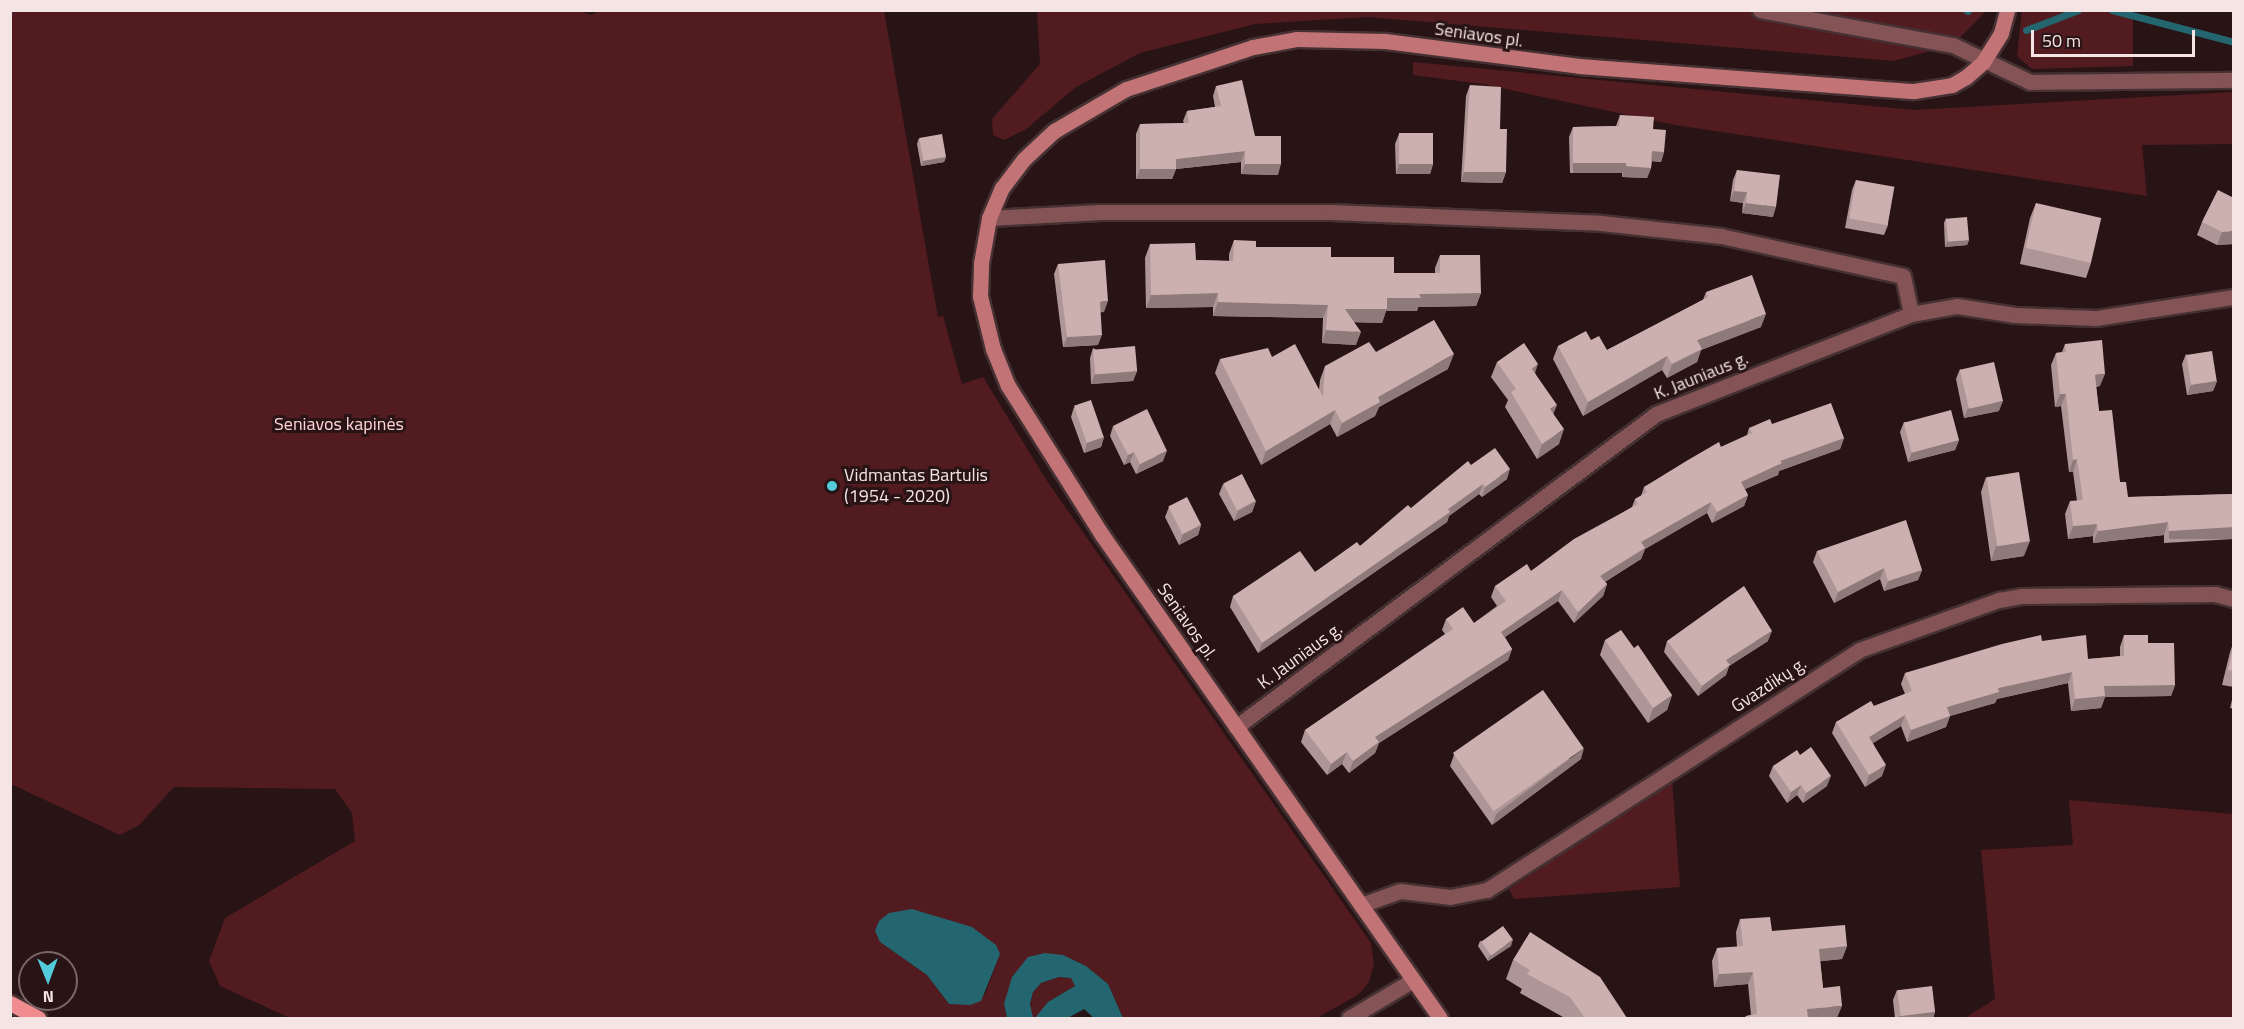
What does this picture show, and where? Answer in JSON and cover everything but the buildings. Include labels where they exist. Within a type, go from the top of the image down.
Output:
[{"type":"main road","points":[[1983,62],[2001,33],[2007,10]]},
{"type":"main road","name":"Seniavos pl.","points":[[1440,1018],[1102,535],[1008,386],[993,349],[981,296],[981,263],[989,218],[1002,188],[1024,159],[1054,131],[1085,111],[1148,81],[1253,47],[1297,39],[1385,41],[1579,66],[1914,91],[1952,85],[1983,62]]},
{"type":"main road","points":[[10,1003],[35,1018]]},
{"type":"street","points":[[1760,10],[1953,45],[1983,62],[2030,82],[2234,80]]},
{"type":"street","points":[[989,218],[1101,212],[1331,212],[1645,228],[1721,236],[1903,276],[1911,314]]},
{"type":"street","name":"K. Jauniaus g.","points":[[1236,727],[1656,414],[1911,314],[1957,306],[2015,315],[2096,318],[2234,297]]},
{"type":"street","name":"Gvazdikų g.","points":[[1361,905],[1400,891],[1450,897],[1487,890],[1859,650],[1999,600],[2021,596],[2203,594],[2234,599]]},
{"type":"street","points":[[1349,1018],[1413,980]]},
{"type":"green space","name":"Seniavos kapinės","points":[[577,10],[591,15],[601,10],[884,11],[938,317],[943,316],[962,384],[983,377],[1047,481],[1371,943],[1374,964],[1369,982],[1359,994],[1317,1018],[1123,1018],[1108,984],[1086,966],[1063,955],[1004,1004],[1007,1018],[290,1018],[220,986],[209,961],[225,918],[355,841],[352,813],[335,789],[174,787],[139,825],[120,835],[11,784],[11,11]],"holes":[[[880,942],[1000,954],[985,994],[949,1004],[927,975]]]},
{"type":"green space","points":[[1033,11],[1986,11],[1953,45],[1893,61],[1368,17],[1255,24],[1140,53],[1076,87],[1025,130],[1004,140],[993,135],[992,119],[1040,64],[1037,12]]},
{"type":"green space","points":[[2022,11],[2133,11],[2133,66],[2032,69],[2017,56]]},
{"type":"green space","points":[[1413,62],[1914,110],[2233,92],[2233,144],[2142,145],[2147,196],[1675,125],[1482,84],[1413,75]]},
{"type":"green space","points":[[1672,780],[1680,887],[1514,899],[1509,889]]},
{"type":"green space","points":[[2069,800],[2233,814],[2233,1018],[1965,1018],[1995,999],[1981,850],[2073,845]]},
{"type":"green space","points":[[1059,977],[1071,978],[1075,986],[1048,1002],[1038,1017],[1030,1017],[1032,992],[1041,983]]},
{"type":"water","points":[[912,909],[972,927],[996,945],[1000,954],[981,1001],[970,1005],[949,1004],[927,975],[880,942],[875,931],[879,921],[889,913]]},
{"type":"water","points":[[1045,953],[1063,955],[1086,966],[1108,984],[1123,1018],[1094,1018],[1084,1009],[1068,1018],[1035,1018],[1048,1002],[1075,986],[1071,978],[1059,977],[1041,983],[1033,992],[1030,1004],[1033,1018],[1007,1018],[1004,1004],[1012,977],[1028,957]]},
{"type":"waterway","points":[[2026,30],[2078,10]]},
{"type":"waterway","points":[[2112,10],[2234,42]]},
{"type":"place","name":"Vidmantas Bartulis (1954 - 2020)","points":[[832,486]]}]
